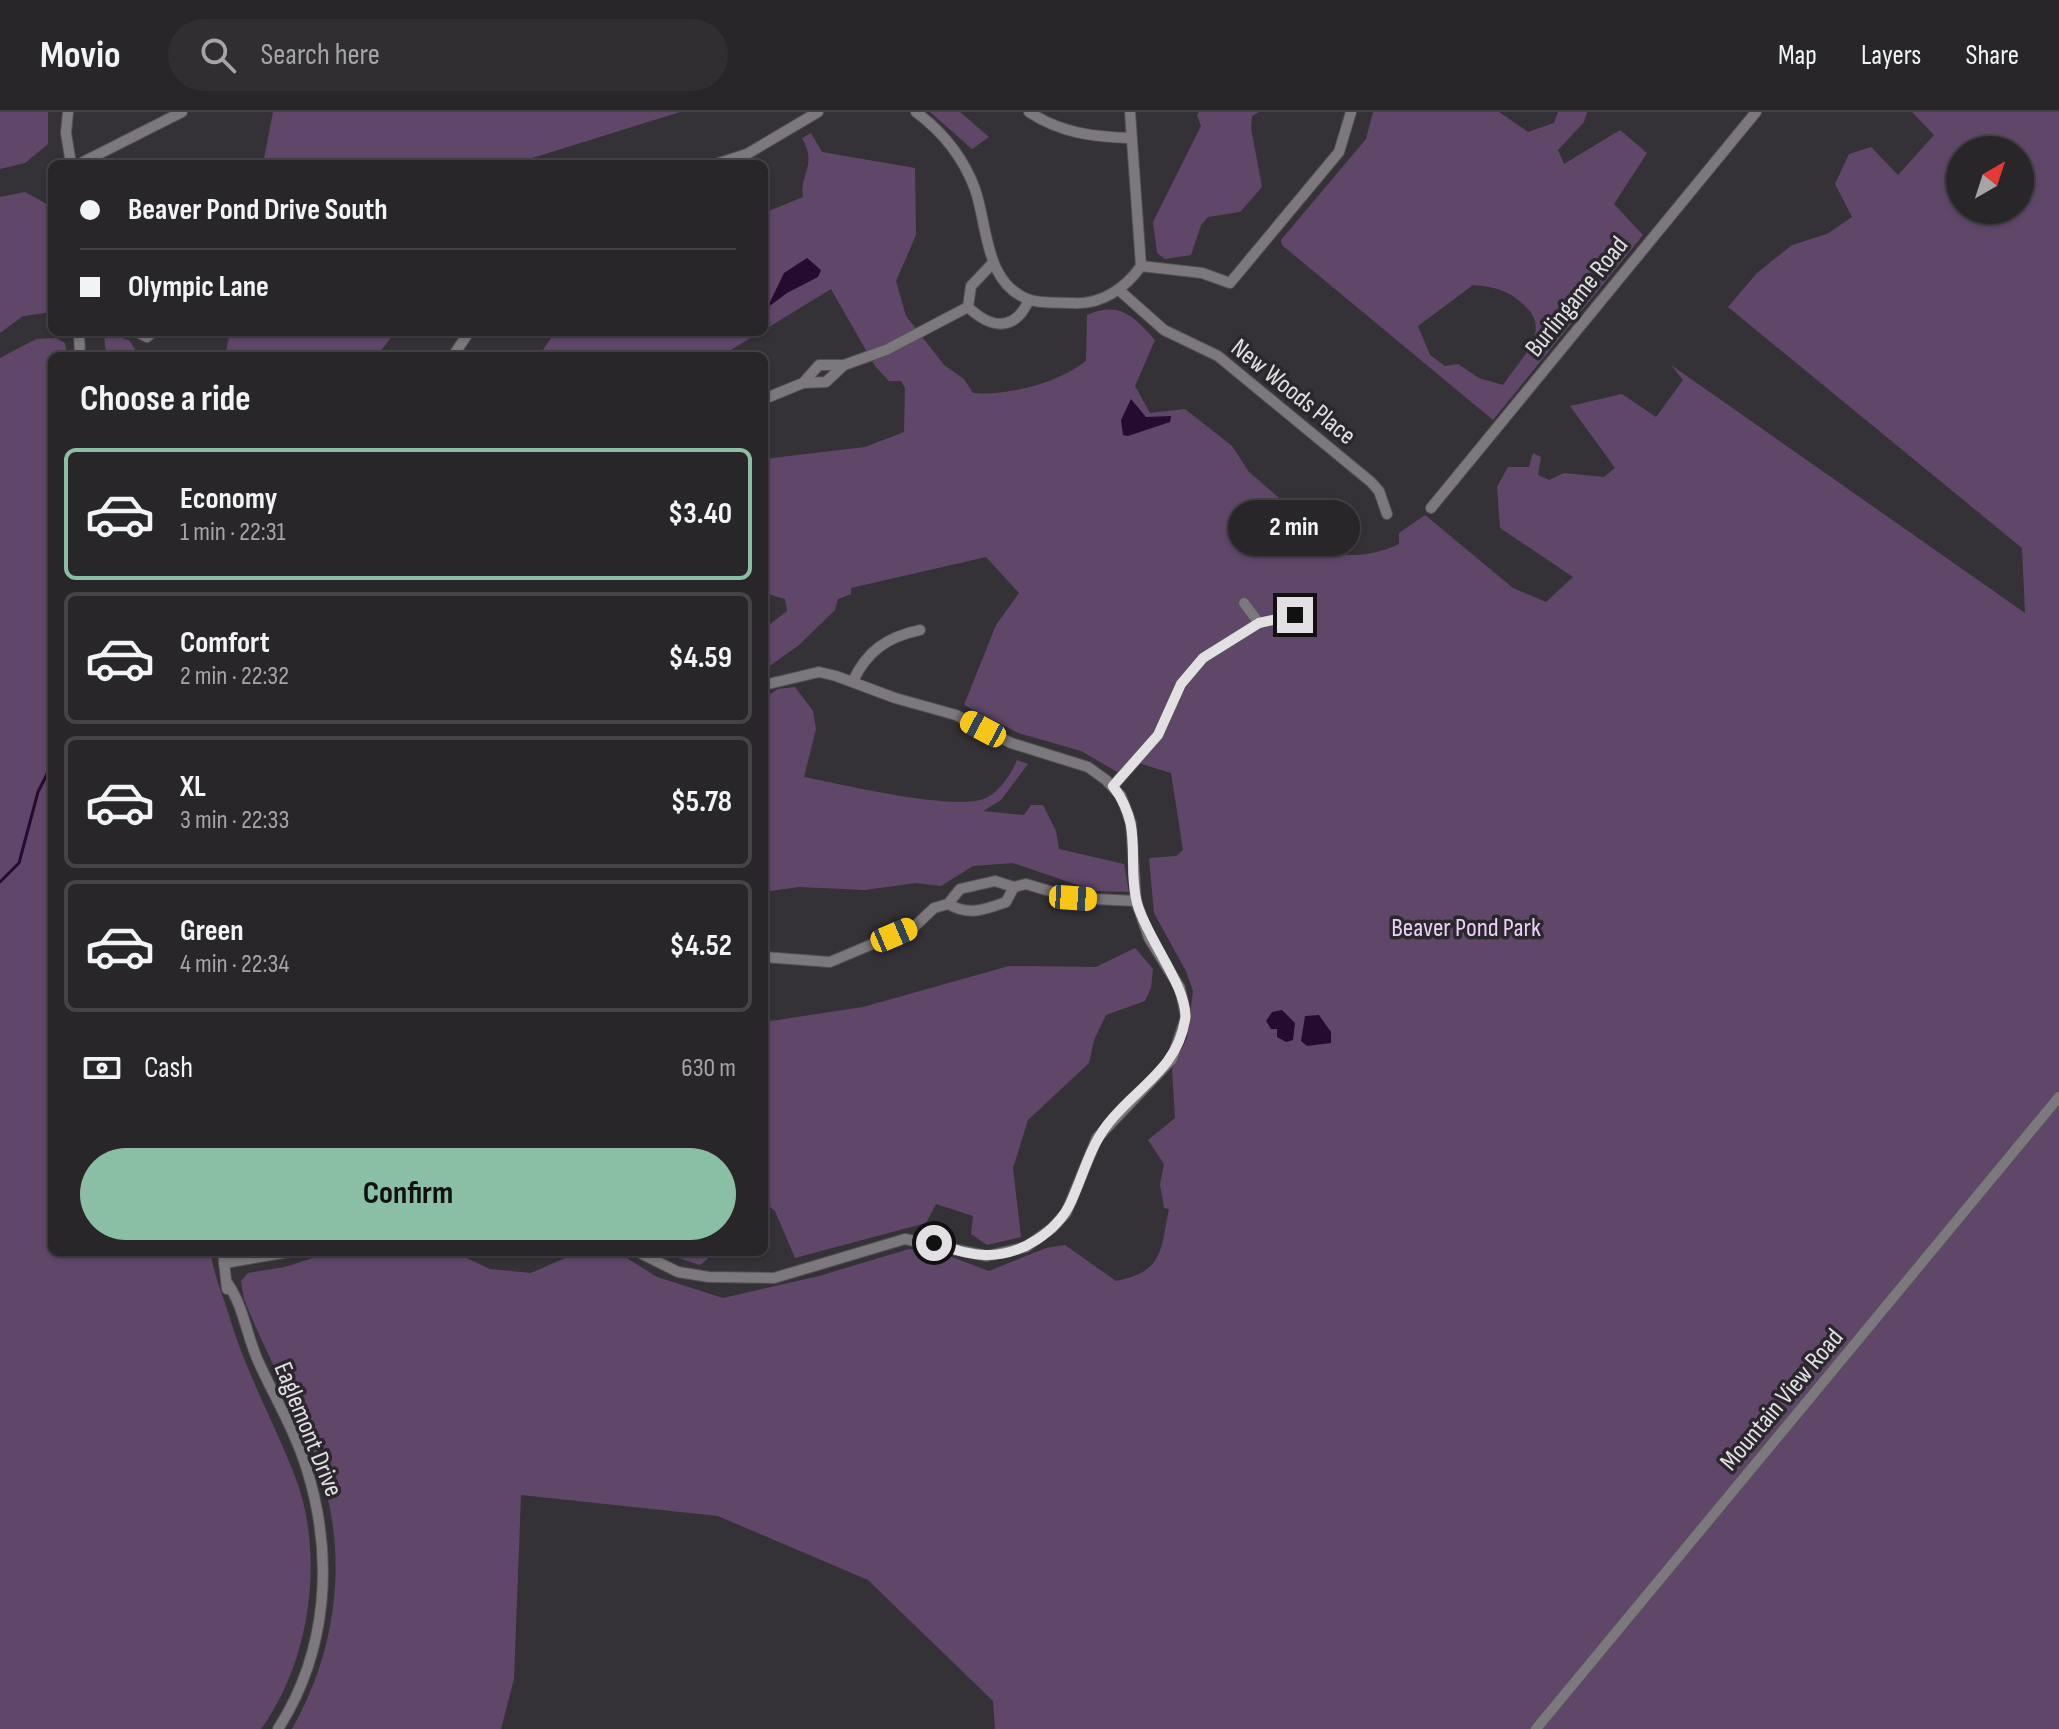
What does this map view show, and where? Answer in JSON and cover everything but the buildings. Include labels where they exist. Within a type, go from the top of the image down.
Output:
[{"type":"street","points":[[68,112],[66,133],[70,160]]},
{"type":"street","points":[[86,160],[168,116],[182,112]]},
{"type":"street","points":[[728,160],[747,154],[816,112]]},
{"type":"street","points":[[916,112],[935,126],[957,151],[975,190],[992,264],[1007,282],[1029,300],[1079,304],[1119,290],[1141,266],[1130,112]]},
{"type":"street","points":[[1029,112],[1046,123],[1077,133],[1131,138]]},
{"type":"street","points":[[1141,266],[1202,273],[1230,283],[1339,152],[1351,112]]},
{"type":"street","name":"Burlingame Road","points":[[1431,508],[1756,112]]},
{"type":"street","points":[[968,307],[971,286],[992,264]]},
{"type":"street","name":"New Woods Place","points":[[1119,290],[1164,330],[1218,356],[1371,482],[1379,491],[1387,514]]},
{"type":"street","points":[[968,307],[988,324],[1002,325],[1013,319],[1029,300]]},
{"type":"street","points":[[803,383],[819,365],[844,365],[886,350],[968,307]]},
{"type":"street","points":[[768,397],[803,383],[826,382],[844,365]]},
{"type":"street","points":[[1244,603],[1259,623]]},
{"type":"street","points":[[1113,786],[1143,756],[1170,715],[1181,684],[1193,669],[1208,655],[1259,623],[1295,615]]},
{"type":"street","points":[[853,681],[875,648],[901,634],[920,630]]},
{"type":"street","points":[[646,1256],[678,1272],[709,1277],[774,1278],[905,1239],[978,1254],[1004,1254],[1026,1247],[1052,1228],[1072,1201],[1097,1138],[1172,1059],[1186,1017],[1180,988],[1149,938],[1136,901],[1131,823],[1113,786],[1088,767],[1011,743],[956,715],[895,698],[853,681],[819,672],[768,684]]},
{"type":"street","points":[[768,957],[830,962],[915,926],[934,908],[948,904],[960,889],[995,881],[1014,887],[1026,884],[1073,898],[1136,901]]},
{"type":"street","points":[[948,904],[962,912],[980,911],[1006,902],[1014,887]]},
{"type":"street","name":"Mountain View Road","points":[[1536,1729],[2059,1097]]},
{"type":"street","name":"Eaglemont Drive","points":[[223,1257],[227,1291],[238,1326],[245,1331],[306,1466],[320,1517],[324,1553],[317,1638],[300,1688],[278,1729]]},
{"type":"green space","points":[[0,112],[48,112],[48,144],[25,163],[0,169]]},
{"type":"green space","points":[[273,112],[680,112],[526,160],[264,160]]},
{"type":"green space","points":[[930,112],[960,112],[989,137],[972,149]]},
{"type":"green space","points":[[1199,112],[1259,112],[1252,116],[1251,128],[1262,187],[1240,212],[1208,217],[1201,225],[1191,255],[1165,259],[1157,253],[1153,222],[1201,126],[1197,115]]},
{"type":"green space","points":[[1373,112],[1499,112],[1528,132],[1554,123],[1558,112],[1587,112],[1584,122],[1558,150],[1564,164],[1620,130],[1647,153],[1614,204],[1643,235],[1493,420],[1282,245],[1281,240],[1366,139]],"holes":[[[1473,285],[1501,290],[1518,300],[1532,315],[1536,325],[1535,335],[1525,356],[1503,385],[1479,378],[1458,364],[1445,366],[1430,355],[1418,326]]]},
{"type":"green space","name":"Beaver Pond Park","points":[[1912,112],[2059,112],[2059,1729],[995,1729],[993,1701],[868,1580],[718,1516],[521,1495],[514,1679],[501,1729],[292,1729],[321,1663],[330,1629],[336,1558],[325,1488],[314,1454],[244,1299],[241,1281],[248,1273],[285,1267],[319,1256],[462,1256],[490,1269],[531,1273],[570,1256],[623,1256],[657,1277],[723,1298],[819,1276],[909,1249],[941,1253],[989,1271],[1046,1248],[1065,1245],[1116,1281],[1143,1272],[1161,1248],[1169,1209],[1164,1208],[1160,1184],[1164,1164],[1148,1140],[1175,1118],[1172,1069],[1187,1038],[1193,991],[1186,971],[1154,913],[1149,858],[1176,856],[1183,850],[1171,773],[1135,762],[1121,774],[1081,751],[1018,733],[964,705],[996,625],[1019,593],[986,557],[851,588],[851,594],[838,599],[835,610],[799,645],[768,667],[768,626],[787,611],[785,599],[768,594],[768,459],[865,447],[904,432],[905,388],[901,381],[889,381],[875,366],[831,289],[768,328],[768,211],[803,197],[808,156],[802,138],[811,133],[822,152],[915,168],[916,235],[896,281],[906,316],[944,365],[964,379],[973,393],[1017,390],[1047,382],[1075,369],[1086,361],[1087,315],[1108,310],[1125,313],[1155,340],[1135,386],[1150,413],[1185,409],[1232,446],[1249,472],[1307,522],[1316,540],[1309,548],[1343,555],[1377,552],[1399,544],[1399,533],[1425,515],[1513,588],[1546,602],[1573,577],[1500,528],[1497,487],[1508,467],[1529,467],[1533,453],[1541,457],[1538,475],[1549,480],[1564,473],[1604,477],[1615,468],[1570,406],[1622,394],[1656,417],[1683,380],[1671,365],[2025,613],[2022,548],[1728,307],[1757,273],[1792,245],[1827,234],[1852,217],[1835,184],[1849,154],[1871,147],[1898,175],[1934,135]]},
{"type":"green space","points":[[25,192],[48,205],[48,313],[23,316],[0,333],[0,197]]},
{"type":"green space","points":[[104,336],[129,340],[136,352],[106,352]]},
{"type":"green space","points":[[229,336],[392,336],[380,352],[226,352]]},
{"type":"green space","points":[[552,336],[754,336],[728,352],[542,352]]},
{"type":"green space","points":[[56,338],[65,343],[66,352],[48,352],[48,1256],[211,1256],[238,1342],[296,1479],[310,1542],[308,1608],[301,1641],[278,1702],[261,1729],[0,1729],[0,358],[36,339]]},
{"type":"green space","points":[[795,687],[813,711],[816,729],[804,777],[897,795],[950,802],[971,801],[986,798],[996,791],[1017,760],[1028,764],[1001,800],[983,811],[1024,815],[1031,805],[1043,805],[1056,831],[1059,849],[1124,864],[1129,892],[1095,891],[1013,863],[973,866],[941,886],[916,883],[865,890],[799,887],[768,891],[768,695],[778,689]]},
{"type":"green space","points":[[1135,948],[1153,969],[1151,988],[1145,1001],[1106,1015],[1094,1040],[1089,1063],[1028,1120],[1013,1168],[1021,1237],[987,1245],[971,1234],[973,1216],[936,1204],[926,1223],[795,1258],[775,1211],[768,1205],[768,1021],[863,1007],[1009,966],[1096,967]]},
{"type":"green space","points":[[672,1256],[711,1256],[700,1265]]},
{"type":"shaded area","points":[[807,258],[821,270],[818,277],[768,307],[768,306],[784,273]]},
{"type":"shaded area","points":[[1131,399],[1146,417],[1171,416],[1170,422],[1123,435],[1121,420]]},
{"type":"shaded area","points":[[1282,1010],[1295,1023],[1293,1040],[1286,1042],[1277,1037],[1277,1029],[1271,1029],[1266,1021],[1272,1012]]},
{"type":"shaded area","points":[[1319,1015],[1331,1032],[1331,1043],[1307,1046],[1301,1041],[1305,1016]]},
{"type":"waterway","points":[[0,882],[19,863],[38,792],[48,772]]},
{"type":"route","points":[[934,1243],[987,1256],[1004,1254],[1026,1247],[1052,1228],[1066,1213],[1097,1138],[1172,1059],[1186,1017],[1180,988],[1149,938],[1136,901],[1136,850],[1131,823],[1121,796],[1113,786],[1143,756],[1158,735],[1170,715],[1181,684],[1203,658],[1259,623],[1295,615]]}]
